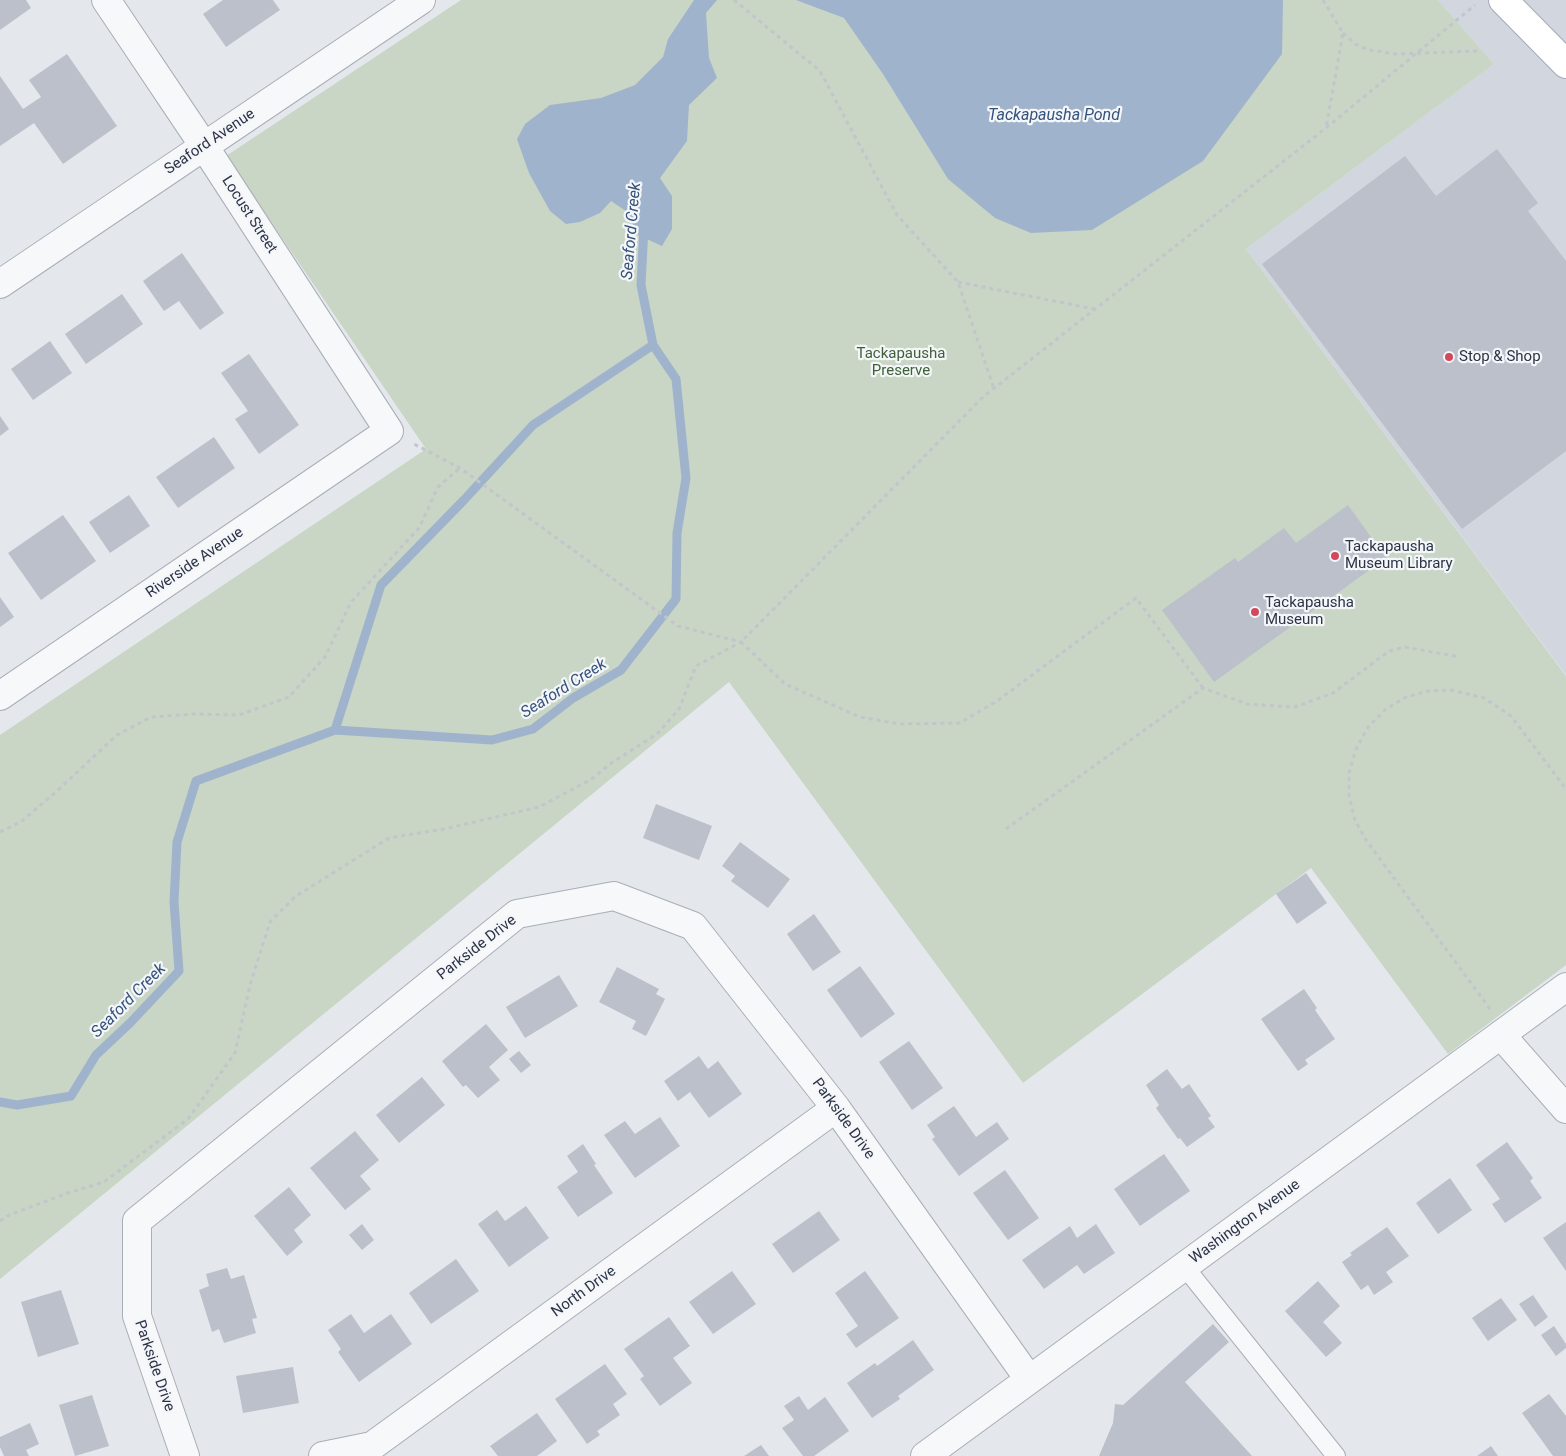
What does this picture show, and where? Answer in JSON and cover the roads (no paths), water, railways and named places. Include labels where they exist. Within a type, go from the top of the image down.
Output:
[{"type":"main road","points":[[1503,0],[1566,64]]},
{"type":"street","name":"Locust Street","points":[[106,0],[204,146],[389,431]]},
{"type":"street","name":"Seaford Avenue","points":[[0,284],[421,0]]},
{"type":"street","name":"Riverside Avenue","points":[[0,696],[389,431]]},
{"type":"street","name":"Parkside Drive","points":[[185,1456],[137,1316],[137,1221],[517,914],[614,896],[693,926],[836,1108],[1029,1379]]},
{"type":"street","name":"Washington Avenue","points":[[942,1451],[1029,1379],[1184,1266],[1498,1025],[1566,987]]},
{"type":"street","points":[[1498,1025],[1566,1109]]},
{"type":"street","name":"North Drive","points":[[323,1456],[372,1446],[836,1108]]},
{"type":"lane","points":[[1184,1266],[1336,1456]]},
{"type":"water","points":[[694,0],[717,0],[706,13],[709,58],[717,78],[689,105],[687,141],[660,178],[672,196],[672,229],[662,246],[638,235],[626,211],[611,201],[600,213],[580,222],[566,224],[550,211],[529,173],[517,139],[525,124],[550,105],[601,98],[635,85],[663,57],[668,39]]},
{"type":"water","name":"Tackapausha Pond","points":[[796,0],[1283,0],[1282,54],[1203,161],[1092,230],[1031,233],[995,218],[948,179],[883,74],[844,18]]},
{"type":"waterway","name":"Seaford Creek","points":[[0,1102],[17,1105],[71,1096],[96,1055],[130,1023],[179,971],[174,902],[177,842],[196,781],[335,730],[492,740],[533,729],[573,698],[621,670],[676,599],[677,533],[686,478],[676,379],[653,345],[641,285],[644,227]]},
{"type":"waterway","points":[[335,730],[381,585],[463,501],[533,425],[653,345]]},
{"type":"place","name":"Stop & Shop","points":[[1449,357]]},
{"type":"place","name":"Tackapausha Museum Library","points":[[1335,556]]},
{"type":"place","name":"Tackapausha Museum","points":[[1255,612]]},
{"type":"park label","name":"Tackapausha Preserve","points":[[901,362]]}]
